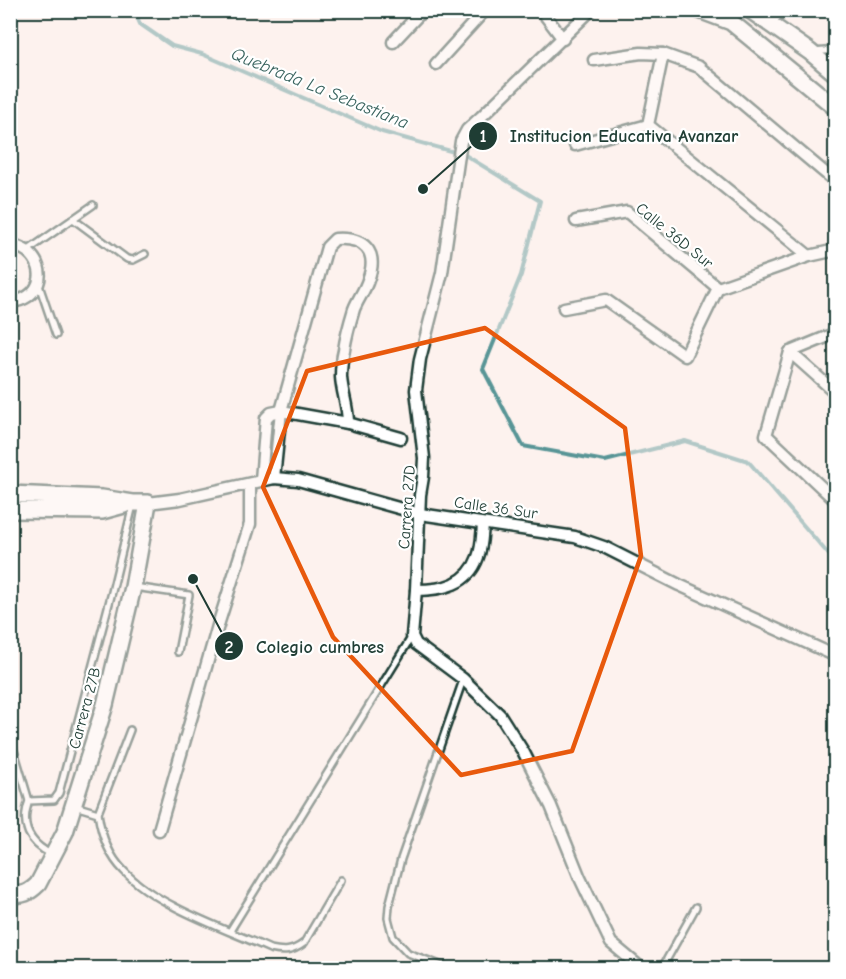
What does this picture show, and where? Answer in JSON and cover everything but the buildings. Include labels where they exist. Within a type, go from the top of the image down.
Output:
[{"type":"street","points":[[393,42],[423,10]]},
{"type":"street","points":[[436,64],[485,10]]},
{"type":"street","points":[[541,10],[563,39]]},
{"type":"street","name":"Carrera 27D","points":[[412,636],[424,458],[416,390],[420,359],[441,273],[461,141],[481,117],[563,39],[581,16],[591,10]]},
{"type":"street","points":[[699,10],[731,21],[836,108]]},
{"type":"street","points":[[750,10],[810,52],[836,74]]},
{"type":"street","points":[[767,22],[784,10]]},
{"type":"street","points":[[594,60],[641,53],[663,54],[699,67],[836,182]]},
{"type":"street","points":[[648,125],[663,54]]},
{"type":"street","points":[[575,145],[648,125]]},
{"type":"street","points":[[648,125],[809,256]]},
{"type":"street","name":"Calle 36D Sur","points":[[576,221],[627,212],[718,288]]},
{"type":"street","points":[[274,478],[281,411],[327,247],[335,239],[348,238],[360,241],[368,248],[372,259],[369,278],[355,307],[343,351],[341,377],[348,409],[348,423]]},
{"type":"street","points":[[10,244],[27,251],[37,265],[39,284],[32,295],[10,302]]},
{"type":"street","points":[[564,308],[606,300],[685,356],[718,288],[809,256],[836,250]]},
{"type":"street","points":[[790,352],[836,333]]},
{"type":"street","points":[[790,352],[836,393]]},
{"type":"street","points":[[790,352],[766,435],[836,501]]},
{"type":"street","points":[[159,830],[250,524],[266,418],[271,413],[281,411],[348,423],[401,438]]},
{"type":"street","name":"Calle 36 Sur","points":[[10,510],[102,510],[180,499],[274,478],[298,480],[420,514],[575,537],[604,547],[679,585],[836,656]]},
{"type":"street","name":"Calle 36 Sur","points":[[10,494],[102,498],[141,503]]},
{"type":"street","name":"Carrera 27B","points":[[10,893],[23,894],[31,891],[38,884],[54,856],[75,806],[105,705],[133,586],[141,503]]},
{"type":"street","points":[[416,590],[436,590],[450,586],[463,578],[479,555],[483,525]]},
{"type":"street","points":[[412,636],[416,644],[463,679],[500,715],[524,753],[551,806],[580,878],[611,943],[641,969]]},
{"type":"lane","points":[[810,52],[836,50]]},
{"type":"lane","points":[[27,251],[93,205]]},
{"type":"lane","points":[[73,219],[127,259],[133,260],[145,254]]},
{"type":"lane","points":[[39,284],[56,335]]},
{"type":"lane","points":[[29,801],[54,800],[59,794],[112,592],[141,503]]},
{"type":"lane","points":[[133,586],[189,595],[178,652]]},
{"type":"lane","points":[[230,931],[412,636]]},
{"type":"lane","points":[[448,969],[408,953],[393,937],[388,918],[401,859],[463,679]]},
{"type":"lane","points":[[130,730],[98,813],[104,839],[111,854],[123,871],[140,885],[162,899],[230,931],[270,949],[283,952],[294,950],[304,943],[340,880]]},
{"type":"lane","points":[[10,737],[29,801],[26,811],[26,831],[40,849],[54,856]]},
{"type":"lane","points":[[75,806],[98,813]]},
{"type":"lane","points":[[662,969],[696,907]]},
{"type":"highlighted area","points":[[485,328],[625,428],[641,556],[572,751],[461,775],[333,637],[263,487],[307,371]]},
{"type":"waterway","name":"Quebrada La Sebastiana","points":[[134,10],[140,24],[172,46],[202,54],[382,132],[465,155],[540,201],[521,275],[483,369],[523,446],[605,461],[685,441],[748,461],[836,563]]},
{"type":"place","name":"Institucion Educativa Avanzar","points":[[423,189]]},
{"type":"place","name":"Colegio cumbres","points":[[193,579]]}]
